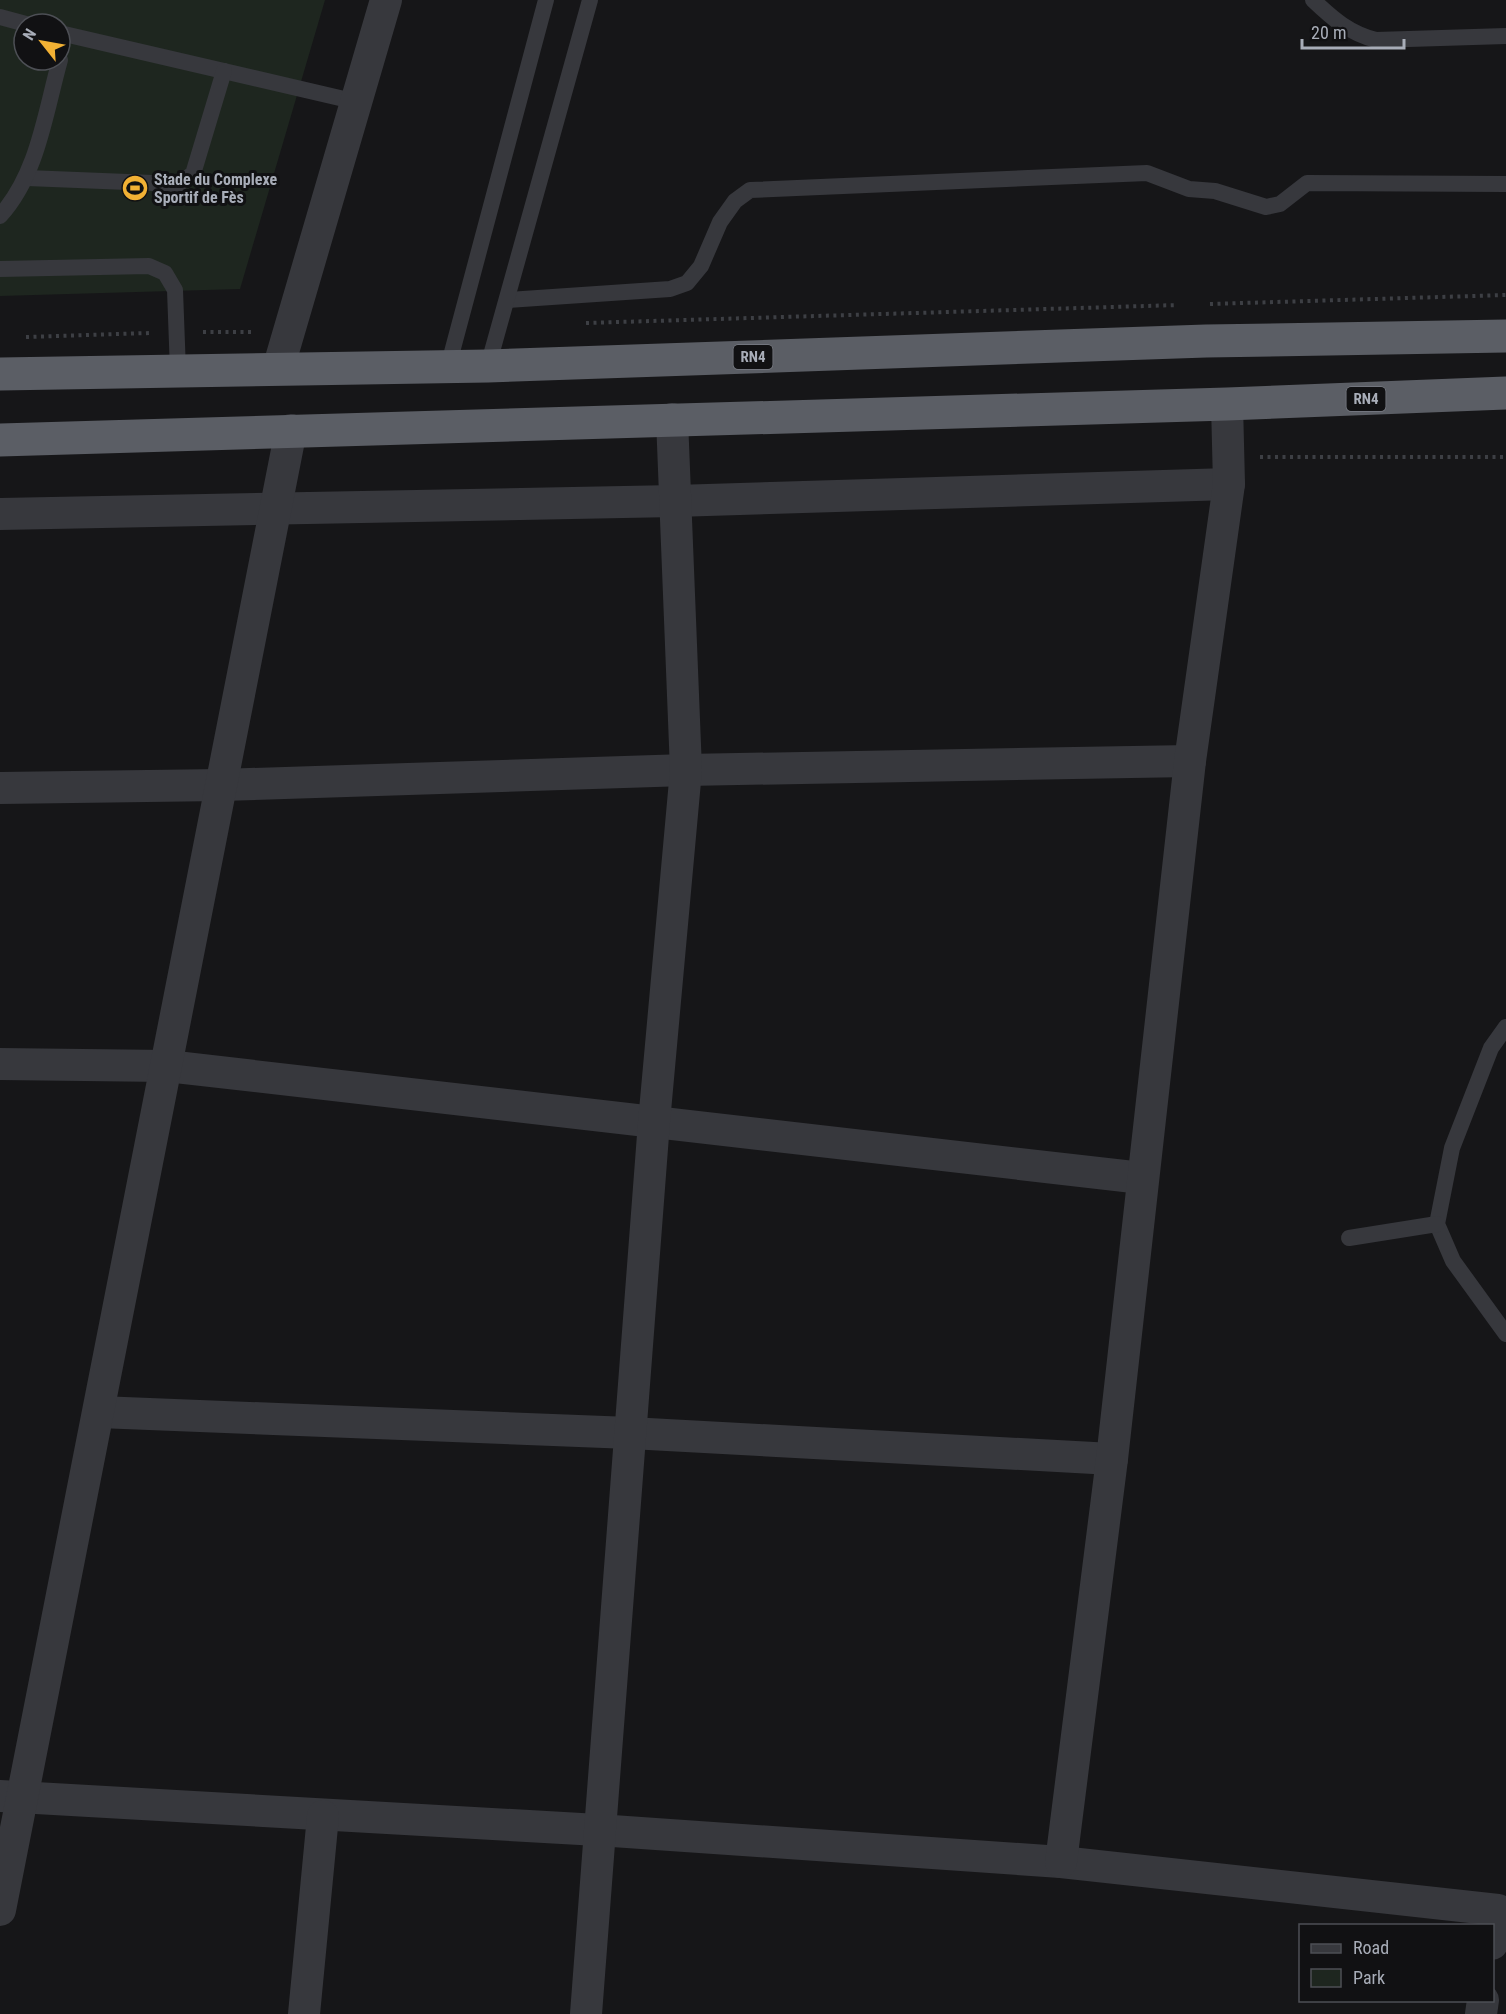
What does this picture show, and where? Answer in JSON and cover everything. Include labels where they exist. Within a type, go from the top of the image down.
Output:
[{"type":"highway","name":"RN4","points":[[0,374],[488,366],[1194,341],[1506,336]]},
{"type":"highway","name":"RN4","points":[[0,440],[1227,404],[1506,393]]},
{"type":"street","points":[[278,369],[386,0]]},
{"type":"street","points":[[1061,1862],[1112,1459],[1190,760],[1229,483],[1227,404]]},
{"type":"street","points":[[586,2014],[598,1830],[654,1122],[686,770],[672,419]]},
{"type":"street","points":[[0,1910],[12,1797],[99,1412],[291,430]]},
{"type":"street","points":[[0,514],[675,501],[1229,483]]},
{"type":"street","points":[[0,788],[221,785],[686,770],[1190,760]]},
{"type":"street","points":[[0,1064],[166,1066],[1142,1178]]},
{"type":"street","points":[[99,1412],[630,1432],[1112,1459]]},
{"type":"street","points":[[12,1797],[598,1830],[1061,1862],[1502,1902],[1494,1936]]},
{"type":"street","points":[[304,2014],[323,1816]]},
{"type":"lane","points":[[448,367],[546,0]]},
{"type":"lane","points":[[488,366],[590,0]]},
{"type":"lane","points":[[1313,0],[1339,24],[1357,35],[1376,40],[1506,36]]},
{"type":"lane","points":[[72,36],[357,102]]},
{"type":"lane","points":[[27,178],[178,184],[194,174],[224,71]]},
{"type":"lane","points":[[0,216],[13,202],[27,178],[57,72]]},
{"type":"lane","points":[[507,300],[670,289],[687,284],[700,266],[720,222],[735,201],[750,190],[1147,173],[1189,189],[1215,191],[1266,207],[1280,204],[1307,183],[1506,184]]},
{"type":"lane","points":[[0,269],[149,266],[165,273],[175,290],[178,371]]},
{"type":"lane","points":[[1506,1027],[1491,1048],[1452,1148],[1437,1224],[1453,1261],[1506,1334]]},
{"type":"lane","points":[[1349,1238],[1437,1224]]},
{"type":"path","points":[[1206,304],[1506,295]]},
{"type":"path","points":[[583,324],[1182,305]]},
{"type":"path","points":[[24,337],[289,332]]},
{"type":"green space","name":"Stade du Complexe Sportif de Fès","points":[[0,0],[325,0],[240,289],[0,296]]},
{"type":"place","name":"Stade du Complexe Sportif de Fès","points":[[135,188]]}]
